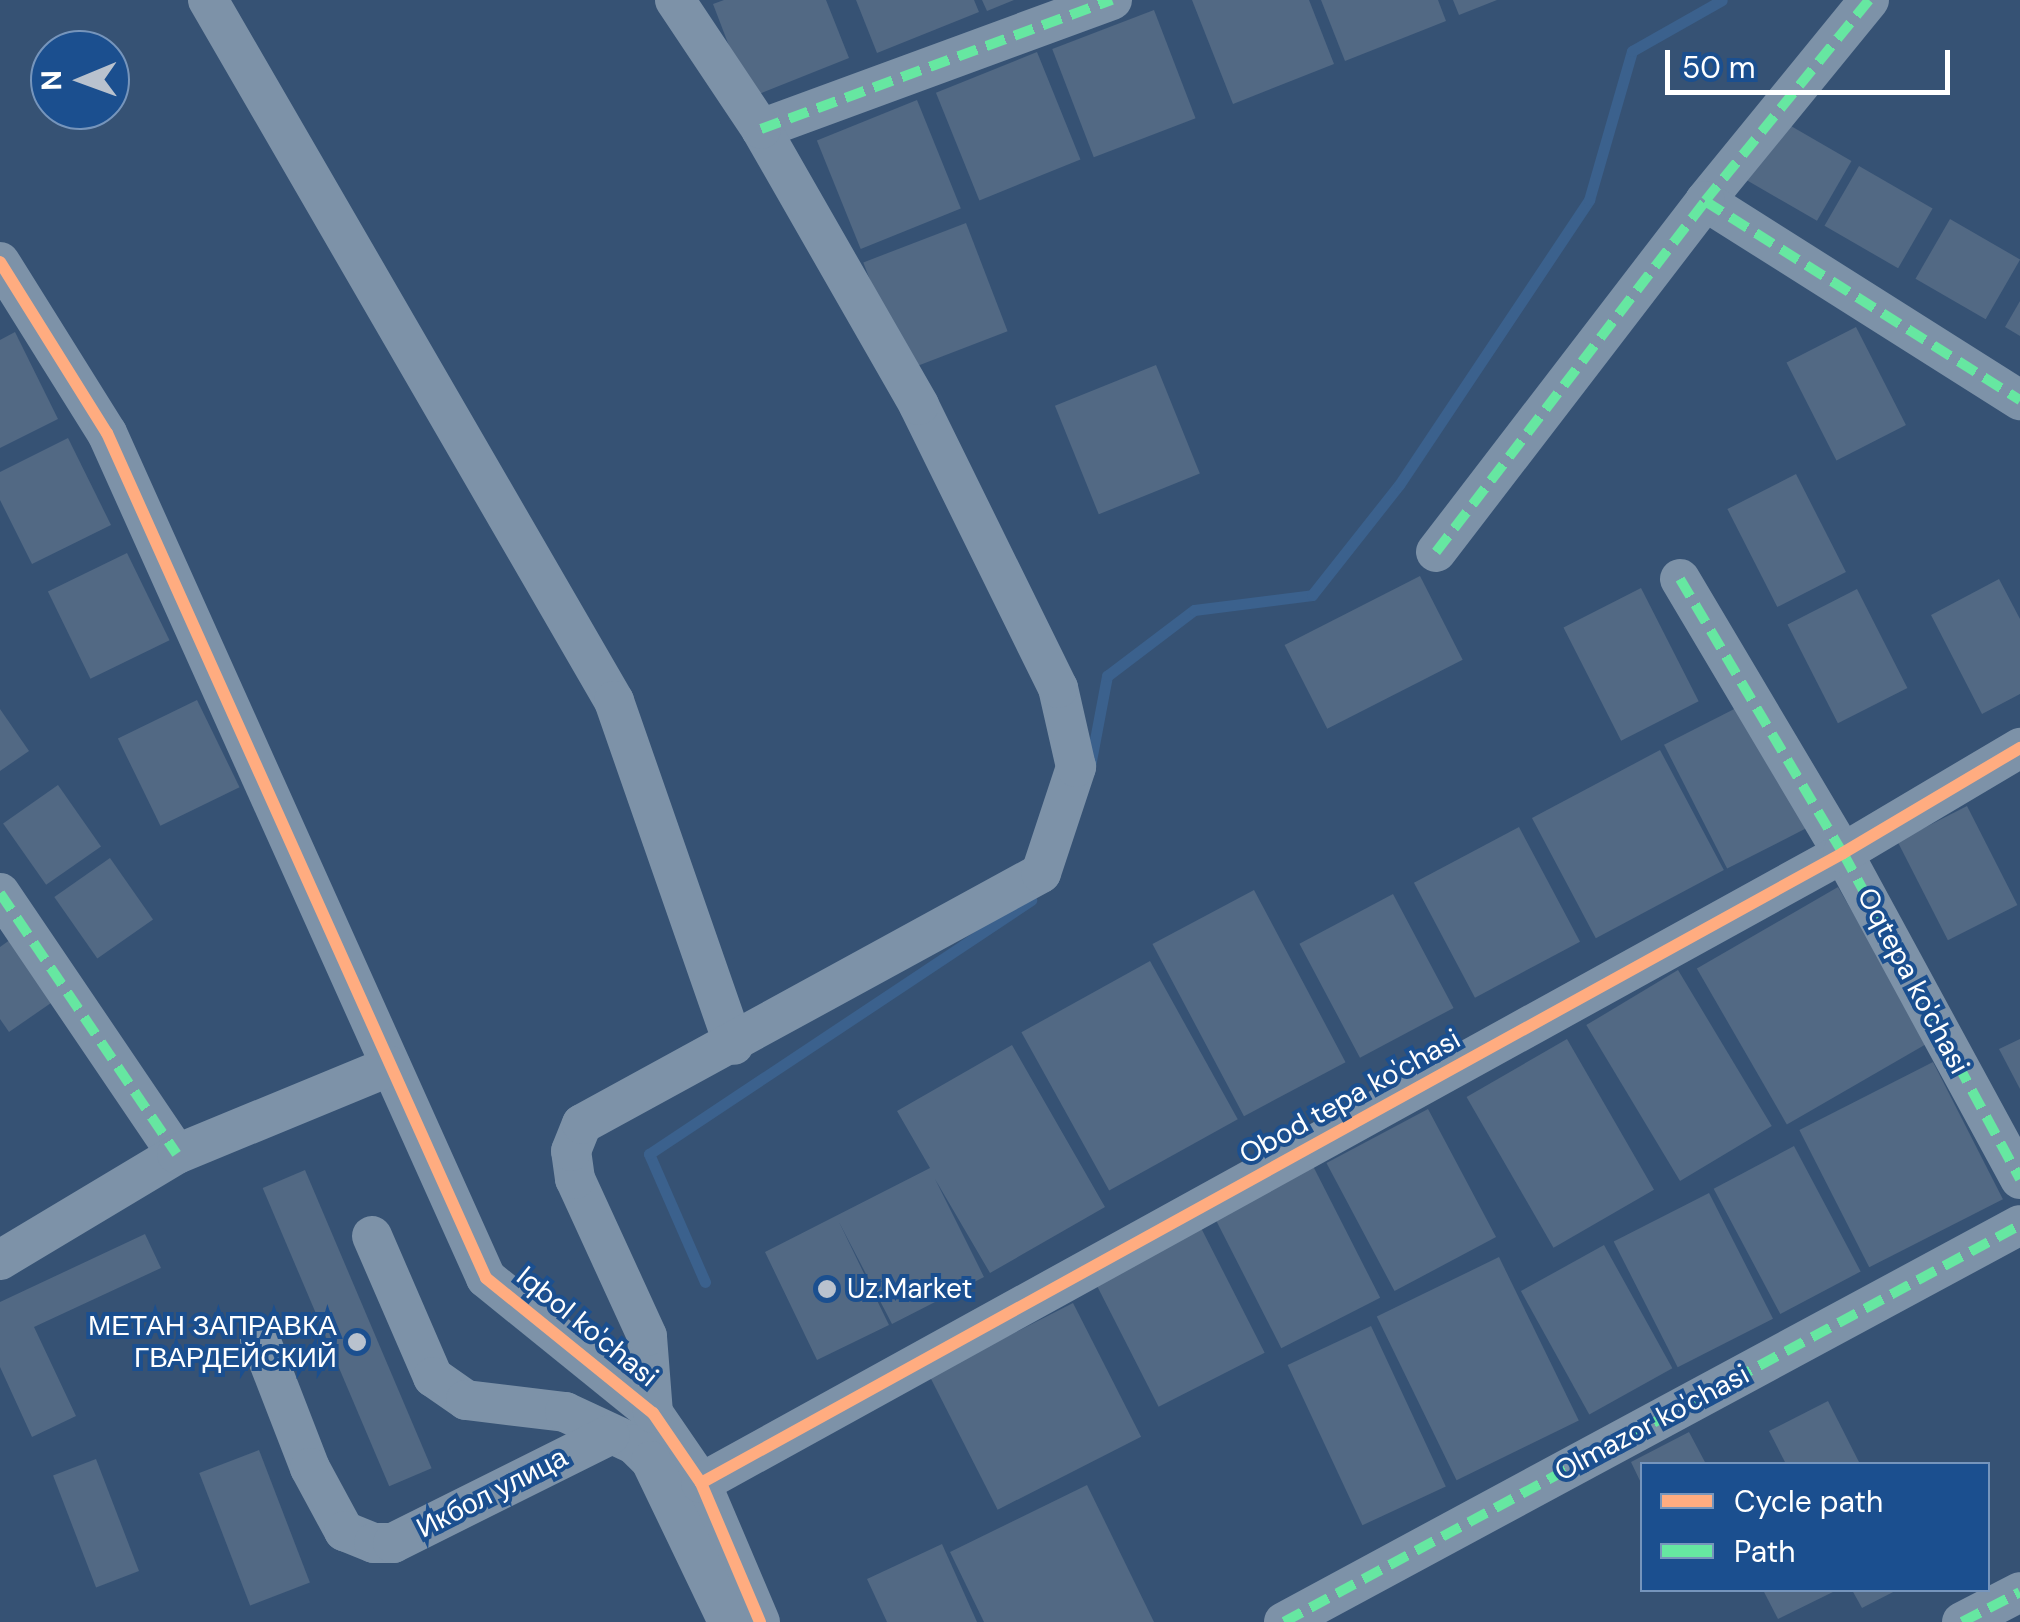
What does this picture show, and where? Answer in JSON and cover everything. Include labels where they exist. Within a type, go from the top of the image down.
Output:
[{"type":"street","points":[[208,0],[614,701],[734,1044]]},
{"type":"street","points":[[653,1413],[648,1336],[575,1179],[571,1150],[582,1124],[1041,873],[1076,767],[1058,688],[920,405],[761,129],[675,0]]},
{"type":"street","points":[[761,129],[1112,0]]},
{"type":"street","points":[[1436,552],[1705,201],[1868,0]]},
{"type":"street","points":[[1705,201],[2020,400]]},
{"type":"street","name":"Iqbol ko'chasi","points":[[0,262],[106,433],[486,1278],[653,1413],[701,1483],[760,1622]]},
{"type":"street","name":"Oqtepa ko'chasi","points":[[1680,579],[1843,852],[2020,1179]]},
{"type":"street","name":"Obod tepa ko'chasi","points":[[701,1483],[1843,852],[2020,748]]},
{"type":"street","points":[[0,894],[178,1154]]},
{"type":"street","points":[[0,1260],[178,1154],[391,1066]]},
{"type":"street","name":"Olmazor ko'chasi","points":[[1284,1622],[2020,1225]]},
{"type":"street","points":[[372,1236],[434,1377],[466,1400],[564,1412],[651,1461],[728,1622]]},
{"type":"street","name":"Икбол улица","points":[[260,1339],[310,1468],[344,1532],[374,1543],[393,1543],[610,1435]]},
{"type":"street","points":[[1962,1622],[2020,1592]]},
{"type":"building","points":[[724,0],[826,0],[849,58],[749,98],[713,4]]},
{"type":"building","points":[[856,0],[974,0],[979,12],[877,53]]},
{"type":"building","points":[[982,0],[1014,0],[987,11]]},
{"type":"building","points":[[1192,0],[1309,0],[1334,64],[1233,104]]},
{"type":"building","points":[[1321,0],[1438,0],[1446,21],[1345,61]]},
{"type":"building","points":[[1453,0],[1497,0],[1459,15]]},
{"type":"building","points":[[1154,10],[1196,118],[1094,157],[1052,49]]},
{"type":"building","points":[[1037,52],[1080,160],[979,200],[936,93]]},
{"type":"building","points":[[917,100],[961,208],[861,249],[817,140]]},
{"type":"building","points":[[1777,118],[1851,161],[1817,221],[1742,178]]},
{"type":"building","points":[[1859,166],[1933,208],[1898,268],[1824,226]]},
{"type":"building","points":[[1950,219],[2020,259],[1986,319],[1916,279]]},
{"type":"building","points":[[966,223],[1008,331],[905,371],[863,262]]},
{"type":"building","points":[[2020,301],[2020,336],[2005,327]]},
{"type":"building","points":[[1856,327],[1906,425],[1836,460],[1787,362]]},
{"type":"building","points":[[15,332],[58,419],[0,448],[0,340]]},
{"type":"building","points":[[1156,365],[1200,473],[1099,514],[1055,406]]},
{"type":"building","points":[[68,438],[111,525],[32,564],[0,500],[0,472]]},
{"type":"building","points":[[1796,474],[1846,572],[1777,607],[1727,509]]},
{"type":"building","points":[[127,553],[170,640],[90,679],[48,592]]},
{"type":"building","points":[[1420,576],[1463,660],[1327,729],[1285,645]]},
{"type":"building","points":[[1999,579],[2020,619],[2020,694],[1982,714],[1931,615]]},
{"type":"building","points":[[1641,588],[1699,701],[1621,741],[1563,627]]},
{"type":"building","points":[[1857,589],[1907,688],[1838,723],[1788,624]]},
{"type":"building","points":[[197,700],[240,787],[160,826],[118,739]]},
{"type":"building","points":[[1746,703],[1809,827],[1727,869],[1664,745]]},
{"type":"building","points":[[0,709],[29,751],[0,771]]},
{"type":"building","points":[[1660,750],[1724,870],[1596,938],[1532,818]]},
{"type":"building","points":[[58,785],[101,846],[46,885],[3,823]]},
{"type":"building","points":[[1967,806],[2017,905],[1948,940],[1898,841]]},
{"type":"building","points":[[1519,827],[1580,942],[1475,998],[1414,883]]},
{"type":"building","points":[[110,858],[153,919],[97,958],[54,897]]},
{"type":"building","points":[[1838,887],[1928,1043],[1787,1124],[1697,968]]},
{"type":"building","points":[[1254,890],[1346,1062],[1244,1116],[1152,944]]},
{"type":"building","points":[[1393,894],[1454,1008],[1360,1058],[1299,944]]},
{"type":"building","points":[[21,932],[64,994],[9,1032],[0,1019],[0,947]]},
{"type":"building","points":[[1150,961],[1238,1119],[1109,1191],[1021,1032]]},
{"type":"building","points":[[1678,970],[1772,1126],[1680,1181],[1586,1025]]},
{"type":"building","points":[[1567,1039],[1654,1190],[1554,1248],[1467,1097]]},
{"type":"building","points":[[2020,1039],[2020,1089],[1999,1049]]},
{"type":"building","points":[[1012,1045],[1105,1207],[990,1273],[935,1179],[984,1277],[892,1324],[839,1222],[889,1325],[817,1360],[765,1252],[930,1168],[897,1111]]},
{"type":"building","points":[[1933,1062],[2003,1199],[1869,1267],[1799,1130]]},
{"type":"building","points":[[1428,1109],[1496,1237],[1395,1291],[1326,1163]]},
{"type":"building","points":[[1794,1146],[1861,1271],[1780,1314],[1714,1189]]},
{"type":"building","points":[[1313,1166],[1380,1298],[1281,1348],[1214,1216]]},
{"type":"building","points":[[305,1170],[432,1468],[389,1486],[263,1188]]},
{"type":"building","points":[[1709,1193],[1773,1319],[1678,1367],[1614,1242]]},
{"type":"building","points":[[1197,1220],[1265,1353],[1159,1407],[1091,1274]]},
{"type":"building","points":[[145,1234],[161,1268],[34,1327],[76,1416],[32,1437],[0,1367],[0,1302]]},
{"type":"building","points":[[1604,1245],[1672,1368],[1589,1414],[1521,1291]]},
{"type":"building","points":[[1499,1257],[1579,1421],[1457,1480],[1377,1317]]},
{"type":"building","points":[[1073,1303],[1141,1437],[998,1510],[930,1376]]},
{"type":"building","points":[[1371,1326],[1446,1486],[1362,1525],[1288,1365]]},
{"type":"building","points":[[1828,1401],[1859,1462],[1785,1462],[1769,1431]]},
{"type":"building","points":[[1689,1432],[1705,1462],[1640,1462],[1640,1481],[1631,1462]]},
{"type":"building","points":[[259,1450],[310,1583],[250,1606],[199,1473]]},
{"type":"building","points":[[96,1459],[139,1571],[96,1588],[53,1475]]},
{"type":"building","points":[[1087,1485],[1154,1622],[984,1622],[950,1552]]},
{"type":"building","points":[[942,1544],[977,1622],[887,1622],[867,1579]]},
{"type":"building","points":[[1764,1592],[1833,1592],[1778,1619]]},
{"type":"building","points":[[1853,1592],[1893,1592],[1862,1608]]},
{"type":"waterway","points":[[1090,766],[1107,676],[1194,610],[1312,595],[1399,485],[1589,200],[1632,51],[1722,0]]},
{"type":"waterway","points":[[705,1282],[649,1154],[1031,900]]},
{"type":"marked path","points":[[761,129],[1112,0]]},
{"type":"marked path","points":[[1869,0],[1705,201],[2020,400]]},
{"type":"marked path","points":[[1436,552],[1705,201]]},
{"type":"marked path","points":[[1680,579],[1843,853],[2020,1179]]},
{"type":"marked path","points":[[0,893],[177,1154]]},
{"type":"marked path","points":[[1284,1622],[2020,1225]]},
{"type":"marked path","points":[[1962,1622],[2020,1592]]},
{"type":"cycle path","points":[[0,262],[107,433],[486,1278],[653,1413],[701,1483],[760,1622]]},
{"type":"cycle path","points":[[701,1483],[1843,853],[2020,748]]},
{"type":"place","name":"Uz.Market","points":[[827,1289]]},
{"type":"place","name":"МЕТАН ЗАПРАВКА ГВАРДЕЙСКИЙ","points":[[357,1342]]}]
